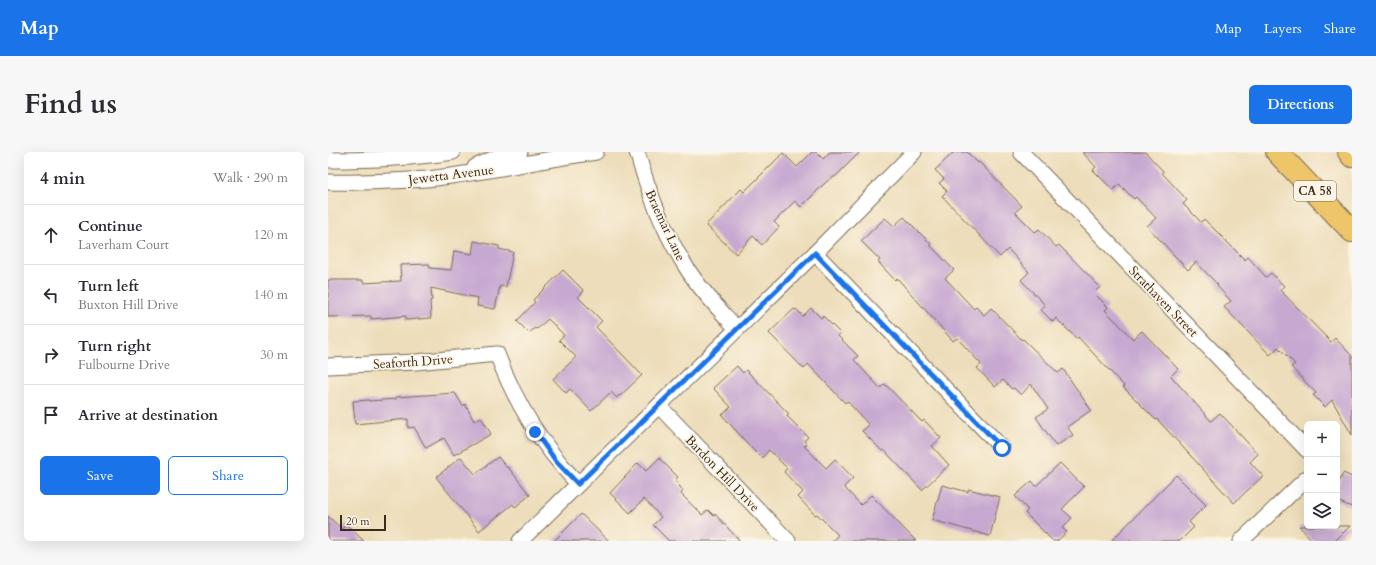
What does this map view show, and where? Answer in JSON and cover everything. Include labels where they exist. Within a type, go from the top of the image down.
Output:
[{"type":"highway","name":"CA 58","points":[[1277,152],[1352,231]]},
{"type":"highway","points":[[1348,152],[1352,156]]},
{"type":"street","name":"Jewetta Avenue","points":[[328,160],[424,156],[453,152]]},
{"type":"street","points":[[461,174],[498,156],[520,152]]},
{"type":"street","name":"Jewetta Avenue","points":[[328,182],[352,183],[427,178],[461,174],[596,152]]},
{"type":"street","name":"Braemar Lane","points":[[637,152],[654,206],[688,271],[711,301],[737,329]]},
{"type":"street","points":[[520,541],[815,253],[914,152]]},
{"type":"street","name":"Strathaven Street","points":[[1021,152],[1304,447]]},
{"type":"street","points":[[815,253],[1002,448]]},
{"type":"street","name":"Seaforth Drive","points":[[328,366],[416,362],[497,354],[518,402],[535,432],[556,461],[578,484]]},
{"type":"street","name":"Bardon Hill Drive","points":[[658,406],[788,541]]},
{"type":"street","points":[[1244,540],[1304,481]]},
{"type":"building","points":[[812,152],[816,152],[823,159],[830,152],[860,152],[801,207],[795,201],[774,222],[779,227],[762,245],[753,236],[736,254],[706,225],[741,189],[744,192],[783,153],[797,167]]},
{"type":"building","points":[[954,152],[967,152],[978,163],[979,162],[1022,206],[1015,212],[1035,232],[1039,229],[1056,247],[1059,245],[1100,287],[1094,293],[1108,307],[1105,310],[1133,339],[1142,331],[1178,369],[1171,376],[1211,421],[1220,413],[1258,454],[1250,462],[1263,476],[1234,503],[1157,419],[1156,420],[1123,387],[1124,386],[1078,337],[1077,339],[1056,318],[1053,322],[1041,310],[1045,305],[1021,280],[1029,272],[1008,249],[1000,257],[942,196],[947,191],[939,183],[944,179],[935,170]]},
{"type":"building","points":[[1082,152],[1145,152],[1187,200],[1183,204],[1201,222],[1204,219],[1245,260],[1248,257],[1266,277],[1271,273],[1284,286],[1280,290],[1331,342],[1335,338],[1352,356],[1352,435],[1332,400],[1325,407],[1313,395],[1316,393],[1291,367],[1295,364],[1278,347],[1270,355],[1224,307],[1231,301],[1217,286],[1218,285],[1196,262],[1188,270],[1147,226],[1156,218],[1136,197],[1134,199],[1119,184],[1113,190],[1093,170],[1096,167]]},
{"type":"building","points":[[904,217],[954,270],[945,278],[974,309],[976,307],[984,315],[991,308],[1022,340],[1023,339],[1058,373],[1063,369],[1091,410],[1067,427],[1073,435],[1056,446],[1036,417],[1048,409],[1031,384],[1021,395],[1003,380],[995,387],[977,368],[981,364],[957,338],[953,341],[897,278],[895,280],[878,262],[880,260],[861,241],[885,218],[894,226]]},
{"type":"building","points":[[474,241],[499,246],[499,249],[513,252],[506,287],[500,286],[495,309],[477,306],[478,298],[431,288],[431,318],[406,320],[406,316],[371,319],[371,316],[328,317],[328,280],[363,280],[363,283],[401,281],[400,265],[429,264],[430,268],[451,270],[454,251],[472,254]]},
{"type":"building","points":[[563,270],[584,291],[578,297],[602,321],[596,327],[642,375],[620,396],[619,395],[617,398],[611,392],[591,411],[570,389],[566,393],[553,379],[576,357],[559,340],[564,335],[548,319],[537,329],[535,328],[529,333],[517,321],[535,302],[533,300]]},
{"type":"building","points":[[811,308],[821,318],[823,316],[840,333],[838,336],[858,356],[854,360],[880,388],[885,384],[922,422],[924,420],[941,438],[932,446],[949,465],[922,490],[884,450],[882,451],[862,431],[869,425],[847,401],[845,403],[808,364],[804,369],[769,333],[794,309],[796,309],[803,316]]},
{"type":"building","points":[[737,366],[743,373],[746,370],[789,414],[787,416],[808,437],[804,441],[807,444],[804,446],[826,468],[835,459],[853,478],[844,487],[861,505],[871,495],[916,541],[832,541],[838,535],[817,514],[815,515],[798,497],[803,492],[784,472],[787,468],[769,450],[762,458],[722,415],[731,407],[713,388]]},
{"type":"building","points":[[455,393],[463,406],[465,404],[474,421],[481,417],[491,434],[454,455],[444,438],[426,448],[414,427],[408,428],[408,419],[355,424],[353,401],[396,399],[396,397]]},
{"type":"building","points":[[461,457],[475,474],[498,457],[507,468],[508,467],[530,495],[515,507],[513,504],[479,531],[436,477]]},
{"type":"building","points":[[659,458],[678,477],[675,480],[683,491],[681,494],[702,515],[708,510],[714,516],[715,514],[740,541],[669,541],[653,525],[661,517],[644,499],[630,513],[610,493],[638,463],[646,471]]},
{"type":"building","points":[[1060,463],[1084,487],[1062,509],[1072,518],[1062,528],[1067,532],[1057,541],[1053,541],[1025,513],[1028,510],[1015,496],[1032,481],[1036,486]]},
{"type":"building","points":[[1343,473],[1352,477],[1352,507],[1340,502],[1340,480]]},
{"type":"building","points":[[1176,475],[1206,505],[1189,522],[1194,527],[1180,541],[1111,541]]},
{"type":"building","points":[[942,485],[968,492],[968,489],[1000,497],[990,536],[932,520]]},
{"type":"building","points":[[581,514],[609,541],[554,541]]},
{"type":"building","points":[[328,516],[342,529],[346,524],[364,541],[328,541]]},
{"type":"building","points":[[1299,526],[1304,526],[1304,529],[1340,529],[1340,526],[1350,526],[1335,541],[1313,541]]},
{"type":"route","points":[[535,432],[556,461],[578,484],[815,253],[1002,448]]}]
